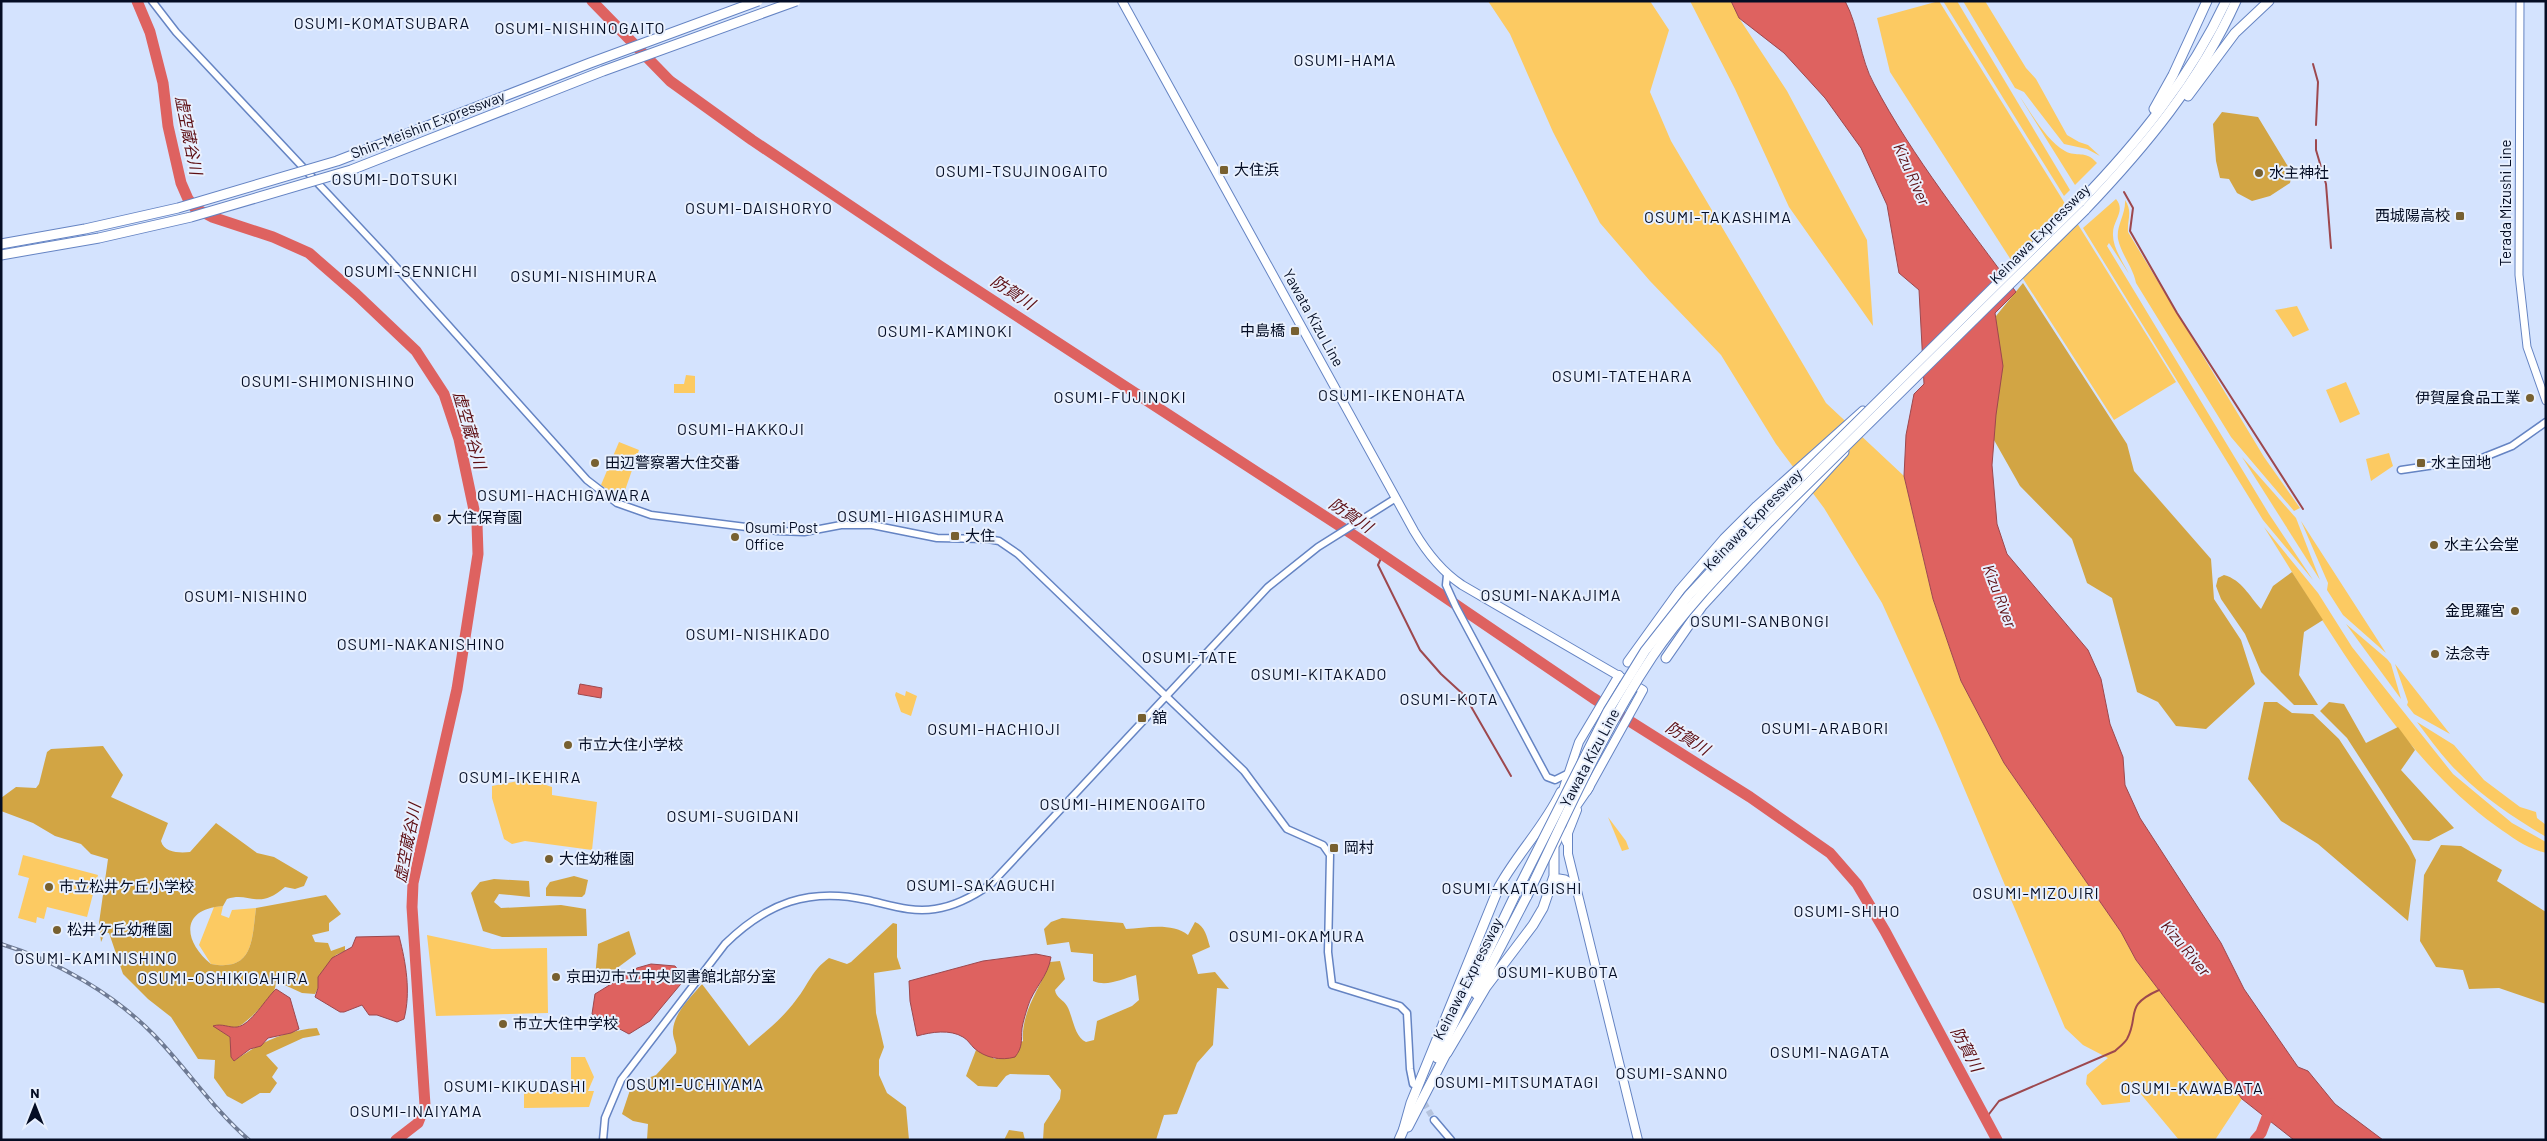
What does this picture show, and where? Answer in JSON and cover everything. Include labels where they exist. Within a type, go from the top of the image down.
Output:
[{"type":"highway","name":"Shin-Meishin Expressway","points":[[1,244],[85,229],[178,208],[337,161],[590,63],[758,1]]},
{"type":"highway","name":"Shin-Meishin Expressway","points":[[1,255],[99,238],[191,217],[351,170],[603,71],[796,1]]},
{"type":"highway","points":[[2121,160],[2159,102],[2207,1]]},
{"type":"highway","name":"Keinawa Expressway","points":[[1401,1140],[1404,1128],[1516,891],[1608,711],[1645,651],[1665,624],[1726,553],[1896,384],[2082,206],[2121,160],[2170,96],[2211,31],[2226,1]]},
{"type":"highway","name":"Keinawa Expressway","points":[[1401,1140],[1527,896],[1616,716],[1672,629],[1733,559],[2154,134],[2201,67],[2236,1]]},
{"type":"highway","points":[[2154,134],[2182,105],[2235,33],[2268,1]]},
{"type":"highway","points":[[1628,662],[1680,590],[1756,506],[1896,384]]},
{"type":"highway","points":[[1666,658],[1702,606],[1821,480],[1864,428]]},
{"type":"highway","points":[[1446,1052],[1486,987],[1533,925],[1554,876],[1554,846],[1561,830],[1590,786]]},
{"type":"highway","points":[[1404,1128],[1411,1103],[1486,916],[1512,865],[1561,792]]},
{"type":"highway","points":[[1537,830],[1546,825],[1557,826],[1561,830],[1566,842]]},
{"type":"highway","points":[[1551,886],[1559,879],[1575,886]]},
{"type":"main road","name":"Yawata Kizu Line","points":[[1122,1],[1423,546],[1447,575],[1643,690],[1573,819],[1566,842],[1575,886],[1638,1140]]},
{"type":"main road","name":"Terada Mizushi Line","points":[[2520,1],[2519,276],[2527,347],[2546,401]]},
{"type":"main road","name":"Yawata Kizu Line","points":[[1571,869],[1562,841],[1561,792],[1579,742],[1619,675]]},
{"type":"street","points":[[152,1],[176,32],[388,257],[598,490],[632,510],[651,515],[764,530],[804,532],[841,525],[872,525],[937,538],[999,541],[1018,554],[1244,771],[1287,829],[1323,845],[1328,850],[1330,855],[1328,952],[1332,985],[1400,1006],[1407,1013],[1410,1069],[1413,1084]]},
{"type":"street","points":[[2401,470],[2482,458],[2512,446],[2546,422]]},
{"type":"street","points":[[603,1140],[605,1118],[621,1080],[725,944],[742,928],[768,910],[786,902],[822,894],[868,900],[899,908],[919,910],[951,905],[974,895],[1006,871],[1268,587],[1294,564],[1339,533],[1396,498]]},
{"type":"street","points":[[1447,575],[1446,585],[1450,595],[1547,778],[1555,780],[1569,773]]},
{"type":"street","points":[[1434,1120],[1451,1140]]},
{"type":"shaded area","points":[[1488,1],[1650,1],[1669,30],[1650,92],[1671,141],[1826,403],[1904,476],[1933,599],[1961,681],[2004,763],[2121,932],[2136,960],[2242,1099],[2215,1140],[2179,1140],[2130,1081],[2130,1102],[2102,1105],[2086,1084],[2087,1075],[2108,1058],[2083,1045],[2065,1028],[1940,731],[1882,603],[1824,508],[1776,444],[1721,355],[1650,281],[1600,223],[1553,132],[1510,34]]},
{"type":"shaded area","points":[[1690,1],[1731,1],[1739,18],[1787,91],[1867,240],[1873,326],[1789,207],[1735,89]]},
{"type":"shaded area","points":[[1939,1],[2176,382],[2114,420],[1890,72],[1877,18]]},
{"type":"shaded area","points":[[1943,1],[1957,1],[2070,190],[2064,196]]},
{"type":"shaded area","points":[[1963,1],[1985,1],[2026,68],[2036,79],[2067,135],[2088,145],[2100,156],[2087,149],[2064,144],[2024,92],[2015,88]]},
{"type":"shaded area","points":[[2020,97],[2040,126],[2058,146],[2069,153],[2089,156],[2097,163],[2075,185]]},
{"type":"shaded area","points":[[2222,112],[2258,117],[2292,173],[2290,183],[2270,196],[2252,201],[2237,193],[2229,179],[2220,178],[2216,161],[2213,124]]},
{"type":"shaded area","points":[[2116,199],[2120,208],[2114,228],[2114,244],[2129,274],[2109,243],[2107,246],[2269,514],[2313,580],[2263,520],[2083,228]]},
{"type":"shaded area","points":[[2125,200],[2129,212],[2128,232],[2264,457],[2300,508],[2294,511],[2231,437],[2136,283],[2118,239],[2118,229]]},
{"type":"shaded area","points":[[2023,283],[2127,444],[2134,471],[2211,559],[2214,599],[2241,640],[2255,684],[2206,729],[2176,726],[2158,702],[2137,692],[2112,598],[2087,583],[2072,539],[2020,486],[1994,440],[1996,316]]},
{"type":"shaded area","points":[[2297,306],[2309,330],[2293,337],[2275,310]]},
{"type":"shaded area","points":[[686,375],[695,376],[695,393],[674,393],[674,384],[684,384]]},
{"type":"shaded area","points":[[2346,382],[2360,414],[2340,423],[2326,390]]},
{"type":"shaded area","points":[[619,442],[639,450],[622,499],[601,485]]},
{"type":"shaded area","points":[[2389,453],[2393,466],[2371,481],[2366,459]]},
{"type":"shaded area","points":[[2242,457],[2296,518],[2320,580]]},
{"type":"shaded area","points":[[2301,521],[2386,653],[2343,615],[2327,590],[2328,583]]},
{"type":"shaded area","points":[[2264,527],[2318,593],[2352,647],[2453,774],[2512,823],[2546,842],[2546,853],[2525,845],[2496,826],[2461,797],[2428,764],[2368,688],[2313,606]]},
{"type":"shaded area","points":[[2292,572],[2323,620],[2304,632],[2299,675],[2318,705],[2294,705],[2261,672],[2245,634],[2221,599],[2216,586],[2218,578],[2224,575],[2230,577],[2245,589],[2261,609],[2273,586]]},
{"type":"shaded area","points":[[2346,624],[2391,664],[2401,699]]},
{"type":"shaded area","points":[[2395,664],[2450,734],[2414,714],[2407,705],[2408,702]]},
{"type":"shaded area","points":[[906,691],[917,696],[911,716],[901,712],[895,695],[896,692],[905,696]]},
{"type":"shaded area","points":[[2264,702],[2277,702],[2292,713],[2313,714],[2339,739],[2409,846],[2416,860],[2408,921],[2318,844],[2281,821],[2248,779]]},
{"type":"shaded area","points":[[2329,702],[2344,704],[2366,743],[2398,727],[2415,750],[2401,770],[2454,828],[2429,841],[2413,840],[2347,738],[2320,711]]},
{"type":"shaded area","points":[[2417,722],[2454,745],[2484,780],[2520,807],[2536,812],[2537,818],[2546,825],[2546,837],[2501,808],[2479,791],[2448,761]]},
{"type":"shaded area","points":[[103,746],[123,775],[111,797],[168,823],[161,841],[165,848],[177,852],[190,852],[216,823],[257,853],[274,857],[308,877],[304,886],[295,889],[285,887],[268,898],[235,897],[227,899],[223,906],[209,908],[199,913],[193,920],[190,928],[191,936],[195,946],[211,964],[225,965],[236,963],[243,958],[248,951],[251,941],[256,908],[326,895],[341,914],[329,923],[329,931],[312,935],[315,942],[328,943],[331,951],[345,946],[345,951],[336,955],[318,977],[318,988],[315,994],[302,993],[276,981],[275,988],[270,997],[241,1025],[237,1027],[214,1026],[230,1037],[234,1061],[273,1038],[294,1031],[317,1028],[320,1035],[303,1038],[266,1055],[278,1068],[272,1077],[277,1083],[270,1093],[260,1093],[242,1104],[227,1096],[214,1078],[215,1060],[198,1059],[171,1017],[148,999],[123,974],[109,933],[105,933],[101,942],[99,923],[108,859],[91,854],[81,844],[55,836],[33,823],[1,811],[1,798],[16,787],[36,788],[39,784],[47,752],[51,749]]},
{"type":"shaded area","points":[[528,779],[552,787],[552,795],[597,802],[592,850],[525,841],[512,844],[504,839],[492,798],[492,786]]},
{"type":"shaded area","points":[[1608,817],[1626,841],[1629,849],[1622,851]]},
{"type":"shaded area","points":[[2441,845],[2461,846],[2502,870],[2497,881],[2546,912],[2546,1004],[2499,988],[2469,989],[2463,970],[2436,967],[2420,941],[2424,875]]},
{"type":"shaded area","points":[[23,855],[98,875],[87,917],[47,907],[44,919],[37,917],[36,923],[18,918],[29,878],[18,875]]},
{"type":"shaded area","points":[[574,876],[588,880],[585,894],[582,897],[546,896],[546,888],[550,882]]},
{"type":"shaded area","points":[[494,879],[529,881],[530,897],[499,894],[494,902],[501,908],[561,905],[586,909],[587,936],[502,937],[483,931],[471,893],[480,882]]},
{"type":"shaded area","points":[[223,906],[221,915],[229,918],[232,910],[256,908],[251,941],[248,951],[236,963],[225,965],[211,964],[199,945],[214,907]]},
{"type":"shaded area","points":[[1062,918],[1123,923],[1126,929],[1174,928],[1188,935],[1195,922],[1205,932],[1210,947],[1192,955],[1198,974],[1215,972],[1229,989],[1217,988],[1213,1045],[1197,1063],[1177,1114],[1164,1115],[1156,1140],[1043,1140],[1044,1124],[1060,1099],[1061,1090],[1049,1075],[1010,1074],[997,1087],[978,1086],[966,1076],[976,1050],[995,1059],[1023,1041],[1023,1030],[1028,1010],[1050,962],[1060,961],[1065,979],[1055,990],[1058,997],[1067,1006],[1076,1031],[1086,1042],[1094,1040],[1097,1021],[1132,1006],[1139,1000],[1136,975],[1109,983],[1098,983],[1093,981],[1093,954],[1071,952],[1069,942],[1047,945],[1044,929],[1051,922]]},
{"type":"shaded area","points":[[893,923],[897,924],[897,957],[901,969],[874,973],[876,1013],[884,1047],[879,1060],[879,1075],[887,1093],[906,1107],[909,1140],[647,1140],[648,1124],[633,1121],[622,1114],[632,1084],[656,1075],[676,1053],[673,1033],[676,1017],[702,984],[749,1046],[785,1013],[823,963],[829,958],[847,964],[851,962]]},
{"type":"shaded area","points":[[629,931],[636,954],[601,980],[595,978],[598,944]]},
{"type":"shaded area","points":[[427,935],[492,949],[547,948],[548,1013],[436,1016]]},
{"type":"shaded area","points":[[571,1057],[585,1057],[594,1077],[588,1091],[594,1091],[589,1107],[524,1108],[524,1092],[571,1091]]},
{"type":"shaded area","points":[[1009,1130],[1023,1132],[1025,1140],[1004,1140]]},
{"type":"water","name":"Kizu River","points":[[1731,1],[1845,1],[1850,11],[1869,74],[1889,111],[1941,191],[2016,292],[1995,313],[2003,366],[1996,415],[1992,465],[1997,524],[2007,554],[2088,650],[2101,679],[2110,724],[2123,757],[2125,785],[2140,818],[2221,943],[2244,989],[2298,1067],[2308,1071],[2335,1104],[2383,1140],[2294,1140],[2242,1099],[2136,960],[2121,932],[2004,763],[1961,681],[1933,599],[1904,476],[1906,435],[1914,394],[1924,384],[1919,290],[1899,273],[1887,205],[1861,148],[1825,98],[1784,53],[1739,18]]},
{"type":"water","points":[[580,684],[602,688],[601,698],[578,694]]},
{"type":"water","points":[[399,936],[407,978],[404,1019],[397,1022],[377,1015],[369,1015],[362,1005],[340,1012],[315,997],[318,988],[318,977],[332,958],[352,947],[356,937]]},
{"type":"water","points":[[1036,954],[1051,957],[1047,971],[1028,1006],[1022,1028],[1020,1047],[1015,1057],[999,1059],[988,1056],[978,1051],[958,1034],[934,1032],[917,1036],[910,1001],[909,981],[983,961]]},
{"type":"water","points":[[651,964],[675,966],[685,979],[650,1021],[629,1034],[592,1014],[595,994],[637,968]]},
{"type":"water","points":[[276,989],[290,998],[299,1029],[291,1033],[268,1038],[261,1046],[250,1049],[234,1061],[231,1057],[230,1037],[213,1026],[237,1027],[242,1025],[253,1016]]},
{"type":"waterway","name":"虚空蔵谷川","points":[[137,1],[150,32],[163,83],[168,126],[181,183],[188,199],[195,208],[212,217],[273,237],[309,253],[356,294],[416,351],[444,394],[459,439],[477,524],[478,554],[457,689],[413,883],[412,907],[425,1105],[418,1123],[396,1140]]},
{"type":"waterway","name":"防賀川","points":[[592,1],[670,81],[752,140],[940,266],[1352,534],[1593,698],[1750,797],[1830,853],[1857,884],[1885,931],[1997,1140]]},
{"type":"waterway","points":[[2313,64],[2318,82],[2316,125]]},
{"type":"waterway","points":[[2316,140],[2316,150],[2326,184],[2331,248]]},
{"type":"waterway","points":[[2124,192],[2133,208],[2130,231],[2177,313],[2303,509]]},
{"type":"waterway","points":[[1382,556],[1378,565],[1420,650],[1441,674],[1465,696],[1511,776]]},
{"type":"waterway","points":[[1986,1118],[1999,1101],[2115,1051],[2123,1044],[2131,1031],[2136,1006],[2159,990]]},
{"type":"waterway","points":[[2255,1140],[2261,1133],[2272,1104]]},
{"type":"tunnel","points":[[1415,1087],[1434,1120]]},
{"type":"railway","points":[[1,944],[63,969],[84,980],[121,1006],[154,1035],[212,1102],[249,1140]]},
{"type":"place","name":"大住浜","points":[[1224,170]]},
{"type":"place","name":"水主神社","points":[[2259,173]]},
{"type":"place","name":"西城陽高校","points":[[2460,216]]},
{"type":"place","name":"中島橋","points":[[1295,331]]},
{"type":"place","name":"伊賀屋食品工業","points":[[2530,398]]},
{"type":"place","name":"田辺警察署大住交番","points":[[595,463]]},
{"type":"place","name":"水主団地","points":[[2421,463]]},
{"type":"place","name":"大住保育園","points":[[437,518]]},
{"type":"place","name":"大住","points":[[955,536]]},
{"type":"place","name":"Osumi Post Office","points":[[735,537]]},
{"type":"place","name":"水主公会堂","points":[[2434,545]]},
{"type":"place","name":"金毘羅宮","points":[[2515,611]]},
{"type":"place","name":"法念寺","points":[[2435,654]]},
{"type":"place","name":"舘","points":[[1142,718]]},
{"type":"place","name":"市立大住小学校","points":[[568,745]]},
{"type":"place","name":"岡村","points":[[1334,848]]},
{"type":"place","name":"大住幼稚園","points":[[549,859]]},
{"type":"place","name":"市立松井ケ丘小学校","points":[[49,887]]},
{"type":"place","name":"松井ケ丘幼稚園","points":[[57,930]]},
{"type":"place","name":"京田辺市立中央図書館北部分室","points":[[556,977]]},
{"type":"place","name":"市立大住中学校","points":[[503,1024]]},
{"type":"district","name":"OSUMI-KOMATSUBARA","points":[[382,23]]},
{"type":"district","name":"OSUMI-NISHINOGAITO","points":[[580,28]]},
{"type":"district","name":"OSUMI-HAMA","points":[[1345,60]]},
{"type":"district","name":"OSUMI-TSUJINOGAITO","points":[[1022,171]]},
{"type":"district","name":"OSUMI-DOTSUKI","points":[[395,179]]},
{"type":"district","name":"OSUMI-DAISHORYO","points":[[759,208]]},
{"type":"district","name":"OSUMI-TAKASHIMA","points":[[1718,217]]},
{"type":"district","name":"OSUMI-SENNICHI","points":[[411,271]]},
{"type":"district","name":"OSUMI-NISHIMURA","points":[[584,276]]},
{"type":"district","name":"OSUMI-KAMINOKI","points":[[945,331]]},
{"type":"district","name":"OSUMI-TATEHARA","points":[[1622,376]]},
{"type":"district","name":"OSUMI-SHIMONISHINO","points":[[328,381]]},
{"type":"district","name":"OSUMI-IKENOHATA","points":[[1392,395]]},
{"type":"district","name":"OSUMI-FUJINOKI","points":[[1120,397]]},
{"type":"district","name":"OSUMI-HAKKOJI","points":[[741,429]]},
{"type":"district","name":"OSUMI-HACHIGAWARA","points":[[564,495]]},
{"type":"district","name":"OSUMI-HIGASHIMURA","points":[[921,516]]},
{"type":"district","name":"OSUMI-NAKAJIMA","points":[[1551,595]]},
{"type":"district","name":"OSUMI-NISHINO","points":[[246,596]]},
{"type":"district","name":"OSUMI-SANBONGI","points":[[1760,621]]},
{"type":"district","name":"OSUMI-NISHIKADO","points":[[758,634]]},
{"type":"district","name":"OSUMI-NAKANISHINO","points":[[421,644]]},
{"type":"district","name":"OSUMI-TATE","points":[[1190,657]]},
{"type":"district","name":"OSUMI-KITAKADO","points":[[1319,674]]},
{"type":"district","name":"OSUMI-KOTA","points":[[1449,699]]},
{"type":"district","name":"OSUMI-ARABORI","points":[[1825,728]]},
{"type":"district","name":"OSUMI-HACHIOJI","points":[[994,729]]},
{"type":"district","name":"OSUMI-IKEHIRA","points":[[520,777]]},
{"type":"district","name":"OSUMI-HIMENOGAITO","points":[[1123,804]]},
{"type":"district","name":"OSUMI-SUGIDANI","points":[[733,816]]},
{"type":"district","name":"OSUMI-SAKAGUCHI","points":[[981,885]]},
{"type":"district","name":"OSUMI-KATAGISHI","points":[[1512,888]]},
{"type":"district","name":"OSUMI-MIZOJIRI","points":[[2036,893]]},
{"type":"district","name":"OSUMI-SHIHO","points":[[1847,911]]},
{"type":"district","name":"OSUMI-OKAMURA","points":[[1297,936]]},
{"type":"district","name":"OSUMI-KAMINISHINO","points":[[96,958]]},
{"type":"district","name":"OSUMI-KUBOTA","points":[[1558,972]]},
{"type":"district","name":"OSUMI-OSHIKIGAHIRA","points":[[223,978]]},
{"type":"district","name":"OSUMI-NAGATA","points":[[1830,1052]]},
{"type":"district","name":"OSUMI-SANNO","points":[[1672,1073]]},
{"type":"district","name":"OSUMI-MITSUMATAGI","points":[[1517,1082]]},
{"type":"district","name":"OSUMI-UCHIYAMA","points":[[695,1084]]},
{"type":"district","name":"OSUMI-KIKUDASHI","points":[[515,1086]]},
{"type":"district","name":"OSUMI-KAWABATA","points":[[2192,1088]]},
{"type":"district","name":"OSUMI-INAIYAMA","points":[[416,1111]]}]
